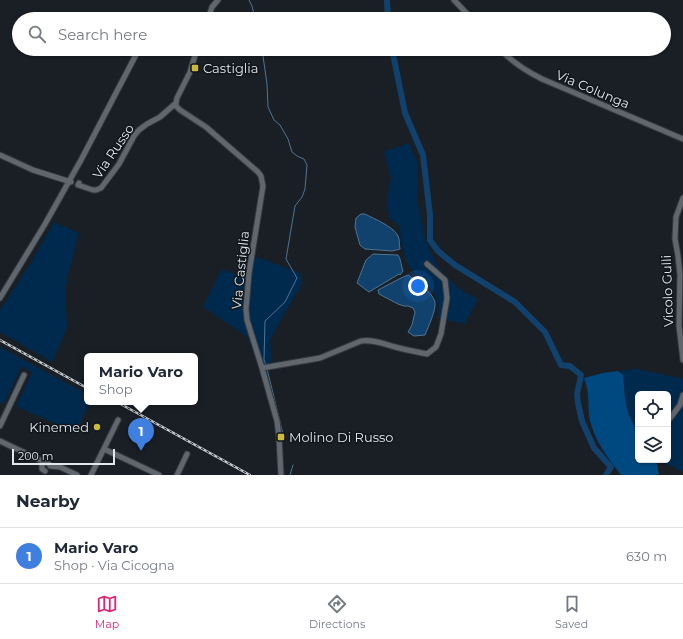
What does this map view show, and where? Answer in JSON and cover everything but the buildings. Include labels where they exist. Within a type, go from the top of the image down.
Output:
[{"type":"street","points":[[210,12],[212,7],[218,0]]},
{"type":"street","points":[[454,0],[465,12]]},
{"type":"street","points":[[0,298],[70,182],[135,56]]},
{"type":"street","name":"Via Russo","points":[[79,183],[78,185],[90,190],[100,188],[119,164],[134,136],[139,130],[146,124],[160,117],[176,103],[190,72],[195,56]]},
{"type":"street","name":"Via Colunga","points":[[508,56],[524,69],[542,79],[683,139]]},
{"type":"street","name":"Via Castiglia","points":[[176,103],[176,106],[180,110],[206,127],[261,176],[263,186],[249,273],[246,309],[247,320],[265,368],[277,421],[281,475]]},
{"type":"street","points":[[0,155],[33,170],[70,182]]},
{"type":"street","name":"Vicolo Gulli","points":[[683,198],[676,217],[674,240],[678,256],[680,275],[679,326],[683,360]]},
{"type":"street","points":[[265,368],[320,358],[361,340],[374,341],[396,348],[427,354],[436,347],[441,334],[447,298],[445,280],[427,264]]},
{"type":"street","points":[[0,426],[24,375]]},
{"type":"street","points":[[671,417],[680,405],[683,395]]},
{"type":"street","points":[[91,475],[118,420]]},
{"type":"street","points":[[0,441],[44,463],[48,463],[50,466],[60,467],[77,475]]},
{"type":"street","points":[[104,450],[159,475]]},
{"type":"street","points":[[177,475],[187,454]]},
{"type":"street","points":[[44,463],[42,465],[44,473],[49,470],[50,466]]},
{"type":"shaded area","points":[[409,143],[417,161],[418,204],[426,241],[431,253],[445,276],[461,290],[478,299],[465,324],[437,318],[438,300],[436,295],[433,290],[413,272],[409,266],[404,255],[398,224],[390,219],[387,199],[391,178],[384,152]]},
{"type":"shaded area","points":[[361,214],[365,214],[383,223],[396,232],[399,238],[400,249],[392,251],[365,249],[360,245],[355,227],[356,218]]},
{"type":"shaded area","points":[[54,222],[79,233],[65,294],[67,326],[52,362],[0,332],[0,310],[30,264]]},
{"type":"shaded area","points":[[373,254],[398,255],[403,271],[400,275],[399,274],[369,292],[357,283],[366,260]]},
{"type":"shaded area","points":[[251,255],[298,272],[302,277],[302,284],[270,341],[271,367],[264,368],[258,366],[248,337],[203,307],[222,269],[247,278]]},
{"type":"shaded area","points":[[408,275],[419,283],[434,298],[435,306],[425,335],[414,336],[408,332],[412,325],[415,312],[413,308],[398,304],[379,294],[378,290]]},
{"type":"shaded area","points":[[0,347],[84,392],[84,405],[89,405],[76,433],[16,406],[32,373],[22,366],[4,404],[0,402]]},
{"type":"shaded area","points":[[635,369],[683,379],[683,472],[665,463],[671,463],[671,391],[635,391],[635,428],[628,413],[623,375],[618,371]]},
{"type":"shaded area","points":[[618,371],[623,375],[628,413],[635,428],[635,463],[656,463],[659,475],[621,475],[602,449],[590,421],[588,392],[584,378]]},
{"type":"waterway","points":[[249,0],[253,12]]},
{"type":"waterway","points":[[387,0],[388,12]]},
{"type":"waterway","points":[[263,56],[267,84],[268,107],[274,120],[280,125],[288,139],[292,152],[304,159],[307,165],[305,189],[302,197],[295,206],[286,259],[297,278],[285,302],[265,321],[264,360],[266,365]]},
{"type":"waterway","points":[[393,56],[405,113],[423,155],[430,215],[430,240],[438,251],[455,265],[515,302],[545,332],[561,365],[570,366],[581,375],[577,394],[582,421],[594,448],[611,467],[606,475]]},
{"type":"waterway","points":[[267,369],[283,434]]},
{"type":"waterway","points":[[290,475],[293,465]]},
{"type":"railway","points":[[0,340],[84,386]]},
{"type":"railway","points":[[122,405],[250,475]]},
{"type":"place","name":"Castiglia","points":[[195,68]]},
{"type":"place","name":"Kinemed","points":[[97,427]]},
{"type":"place","name":"Molino Di Russo","points":[[281,437]]},
{"type":"place","name":"Mario Varo","points":[[141,451]]}]
